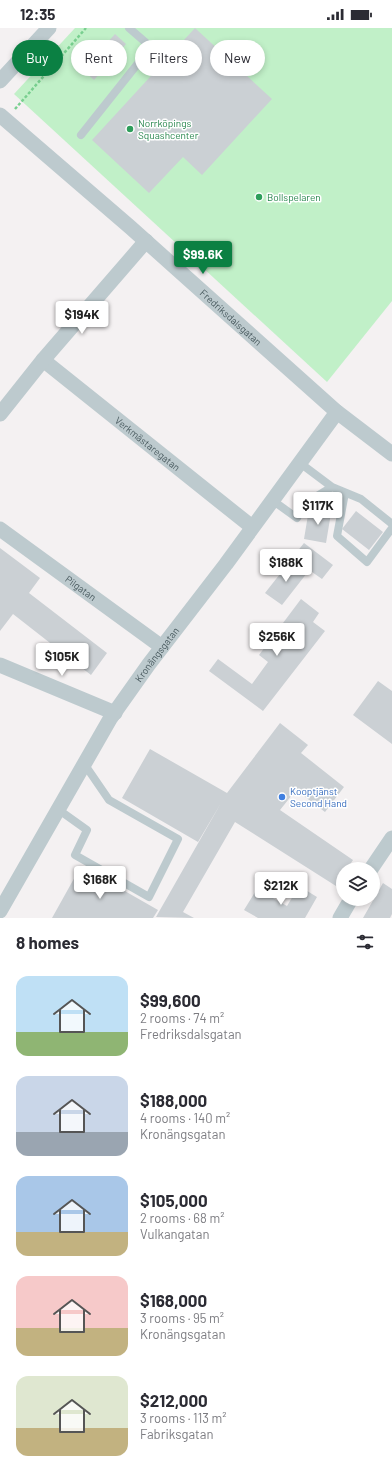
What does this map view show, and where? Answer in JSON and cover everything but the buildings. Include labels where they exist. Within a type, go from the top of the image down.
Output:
[{"type":"street","points":[[0,81],[49,28]]},
{"type":"street","name":"Fredriksdalsgatan","points":[[3,117],[146,241],[337,412],[392,454]]},
{"type":"street","points":[[0,414],[43,360],[146,241]]},
{"type":"street","name":"Verkmästaregatan","points":[[43,360],[252,528]]},
{"type":"street","name":"Kronängsgatan","points":[[0,911],[114,713],[337,412]]},
{"type":"street","name":"Pilgatan","points":[[0,529],[162,647]]},
{"type":"street","points":[[0,665],[114,713]]},
{"type":"street","points":[[376,862],[392,838]]},
{"type":"street","points":[[340,918],[347,906]]},
{"type":"lane","points":[[81,135],[151,47],[129,28]]},
{"type":"lane","points":[[300,463],[332,487],[361,499],[392,524]]},
{"type":"lane","points":[[272,500],[297,518],[304,504],[332,487]]},
{"type":"lane","points":[[345,492],[337,536],[367,562],[392,528]]},
{"type":"lane","points":[[59,810],[87,830],[75,855],[149,896],[178,839],[109,800],[85,765]]},
{"type":"path","points":[[3,117],[86,28]]},
{"type":"green space","name":"Bollspelaren","points":[[75,28],[392,28],[392,301],[327,382],[14,94],[31,76],[63,76],[63,41]]},
{"type":"place","name":"Norrköpings Squashcenter","points":[[130,129]]},
{"type":"place","name":"Bollspelaren","points":[[259,197]]},
{"type":"place","name":"Kooptjänst Second Hand","points":[[282,797]]}]
